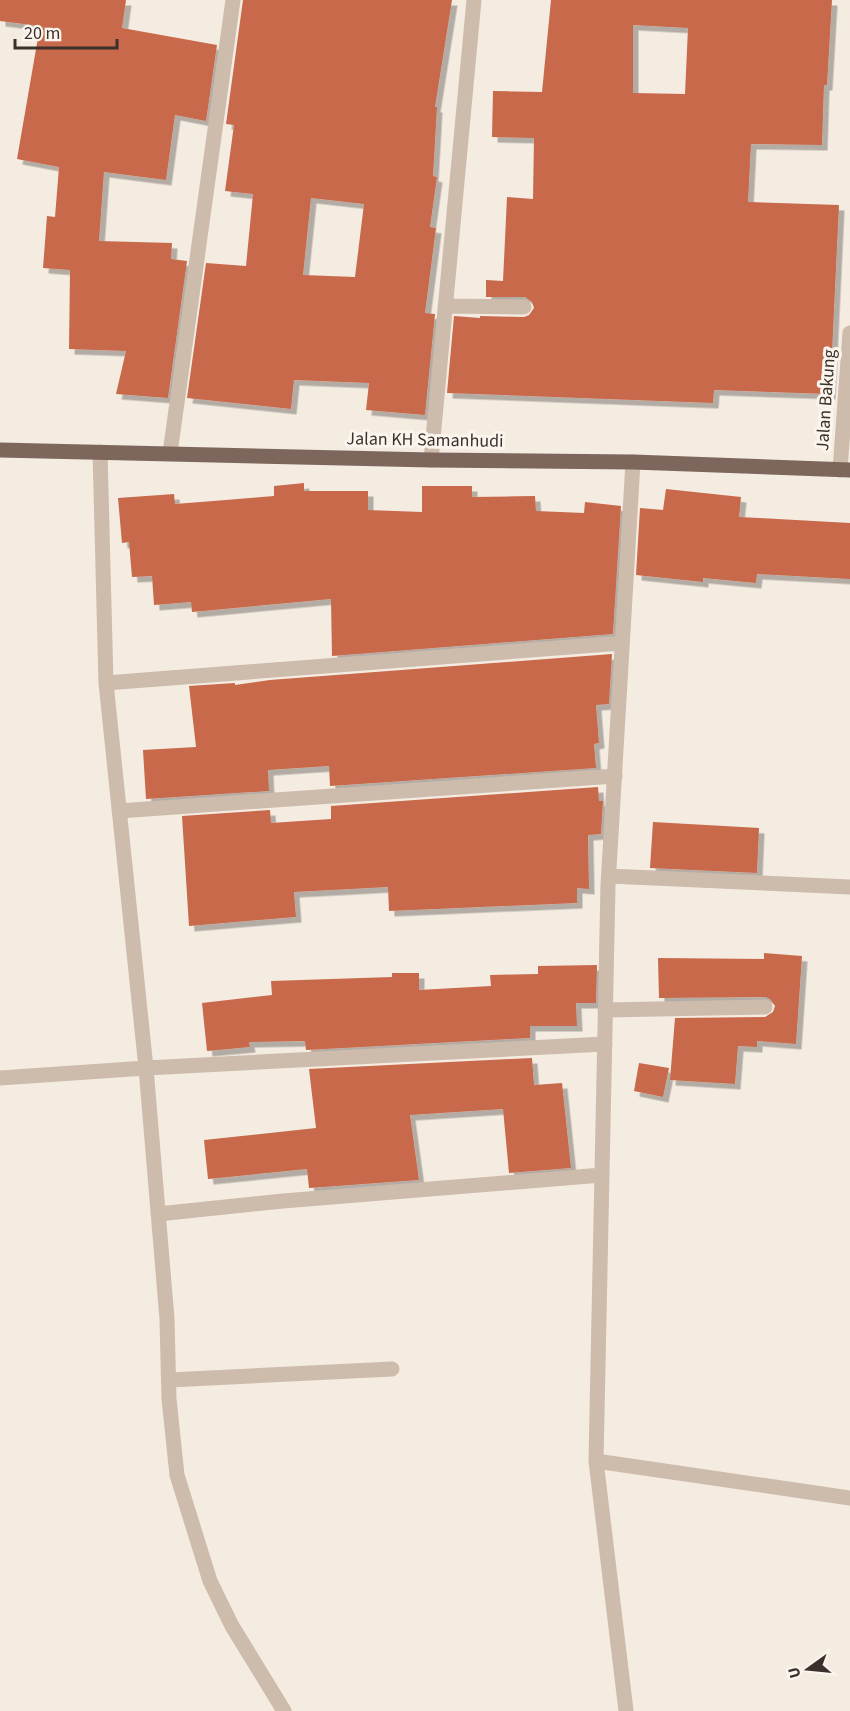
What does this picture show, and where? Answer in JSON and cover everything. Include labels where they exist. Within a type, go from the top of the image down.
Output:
[{"type":"main road","name":"Jalan KH Samanhudi","points":[[0,450],[431,460],[633,462],[845,470]]},
{"type":"street","points":[[170,453],[233,0]]},
{"type":"street","points":[[431,460],[474,0]]},
{"type":"street","points":[[446,306],[524,306]]},
{"type":"street","name":"Jalan Bakung","points":[[845,470],[850,333]]},
{"type":"street","points":[[100,452],[106,683],[146,1068],[177,1475],[207,1571],[232,1626],[284,1711]]},
{"type":"street","points":[[626,1711],[596,1461],[609,876],[633,462]]},
{"type":"street","points":[[106,683],[622,643]]},
{"type":"street","points":[[119,811],[615,776]]},
{"type":"street","points":[[609,876],[850,887]]},
{"type":"street","points":[[605,1010],[765,1007]]},
{"type":"street","points":[[0,1078],[605,1044]]},
{"type":"street","points":[[158,1214],[295,1200],[602,1175]]},
{"type":"street","points":[[169,1380],[392,1369]]},
{"type":"street","points":[[596,1461],[850,1498]]},
{"type":"building","points":[[0,0],[126,0],[122,28],[217,45],[206,121],[175,115],[166,180],[104,172],[99,241],[172,243],[171,259],[187,261],[168,398],[116,394],[126,351],[69,349],[70,270],[43,268],[47,216],[55,217],[59,167],[17,159],[40,26],[0,21]]},
{"type":"building","points":[[243,0],[452,0],[435,107],[437,107],[433,176],[437,177],[430,227],[436,228],[425,313],[435,314],[425,415],[366,410],[369,383],[294,380],[291,409],[187,398],[206,263],[246,266],[253,194],[225,191],[234,125],[226,124]],"holes":[[[311,198],[364,204],[355,277],[303,275]]]},
{"type":"building","points":[[551,0],[832,0],[827,85],[824,85],[822,145],[751,144],[748,202],[839,205],[830,394],[714,390],[713,403],[447,393],[454,316],[524,317],[529,315],[534,308],[532,302],[525,297],[486,297],[486,280],[503,281],[507,197],[533,199],[534,138],[492,137],[493,91],[542,92]],"holes":[[[633,25],[688,28],[685,94],[633,93]]]},
{"type":"building","points":[[304,483],[304,491],[368,491],[368,510],[422,512],[422,486],[472,486],[472,497],[535,496],[536,511],[584,513],[585,502],[621,506],[613,634],[332,656],[331,599],[192,612],[191,602],[154,605],[152,576],[132,577],[129,542],[122,543],[118,498],[174,494],[175,504],[226,500],[274,496],[274,486]]},
{"type":"building","points":[[666,489],[741,497],[739,517],[850,523],[850,579],[757,574],[756,583],[703,578],[703,582],[636,575],[640,508],[663,510]]},
{"type":"building","points":[[612,654],[609,704],[596,705],[599,743],[594,744],[596,768],[330,786],[329,766],[268,770],[269,791],[146,799],[143,750],[196,747],[189,686],[235,683],[235,685],[270,680]]},
{"type":"building","points":[[598,787],[599,801],[603,801],[601,834],[588,835],[589,889],[577,888],[577,903],[389,911],[388,887],[294,892],[296,917],[189,926],[182,816],[270,810],[271,823],[331,819],[331,806]]},
{"type":"building","points":[[653,822],[759,828],[757,873],[650,868]]},
{"type":"building","points":[[764,953],[802,956],[796,1044],[757,1041],[757,1047],[738,1046],[735,1084],[670,1080],[675,1018],[765,1017],[773,1012],[775,1006],[770,999],[765,997],[659,998],[658,958],[764,959]]},
{"type":"building","points":[[597,965],[596,1003],[576,1003],[577,1026],[530,1026],[530,1038],[306,1050],[305,1041],[249,1042],[250,1047],[207,1051],[202,1003],[272,995],[271,981],[392,977],[392,973],[419,973],[419,990],[491,986],[490,975],[538,974],[538,966]]},
{"type":"building","points":[[532,1058],[534,1085],[562,1083],[571,1168],[509,1173],[503,1109],[410,1115],[419,1180],[309,1188],[307,1169],[208,1179],[204,1140],[316,1128],[309,1069]]},
{"type":"building","points":[[639,1063],[669,1068],[663,1097],[634,1091]]}]
